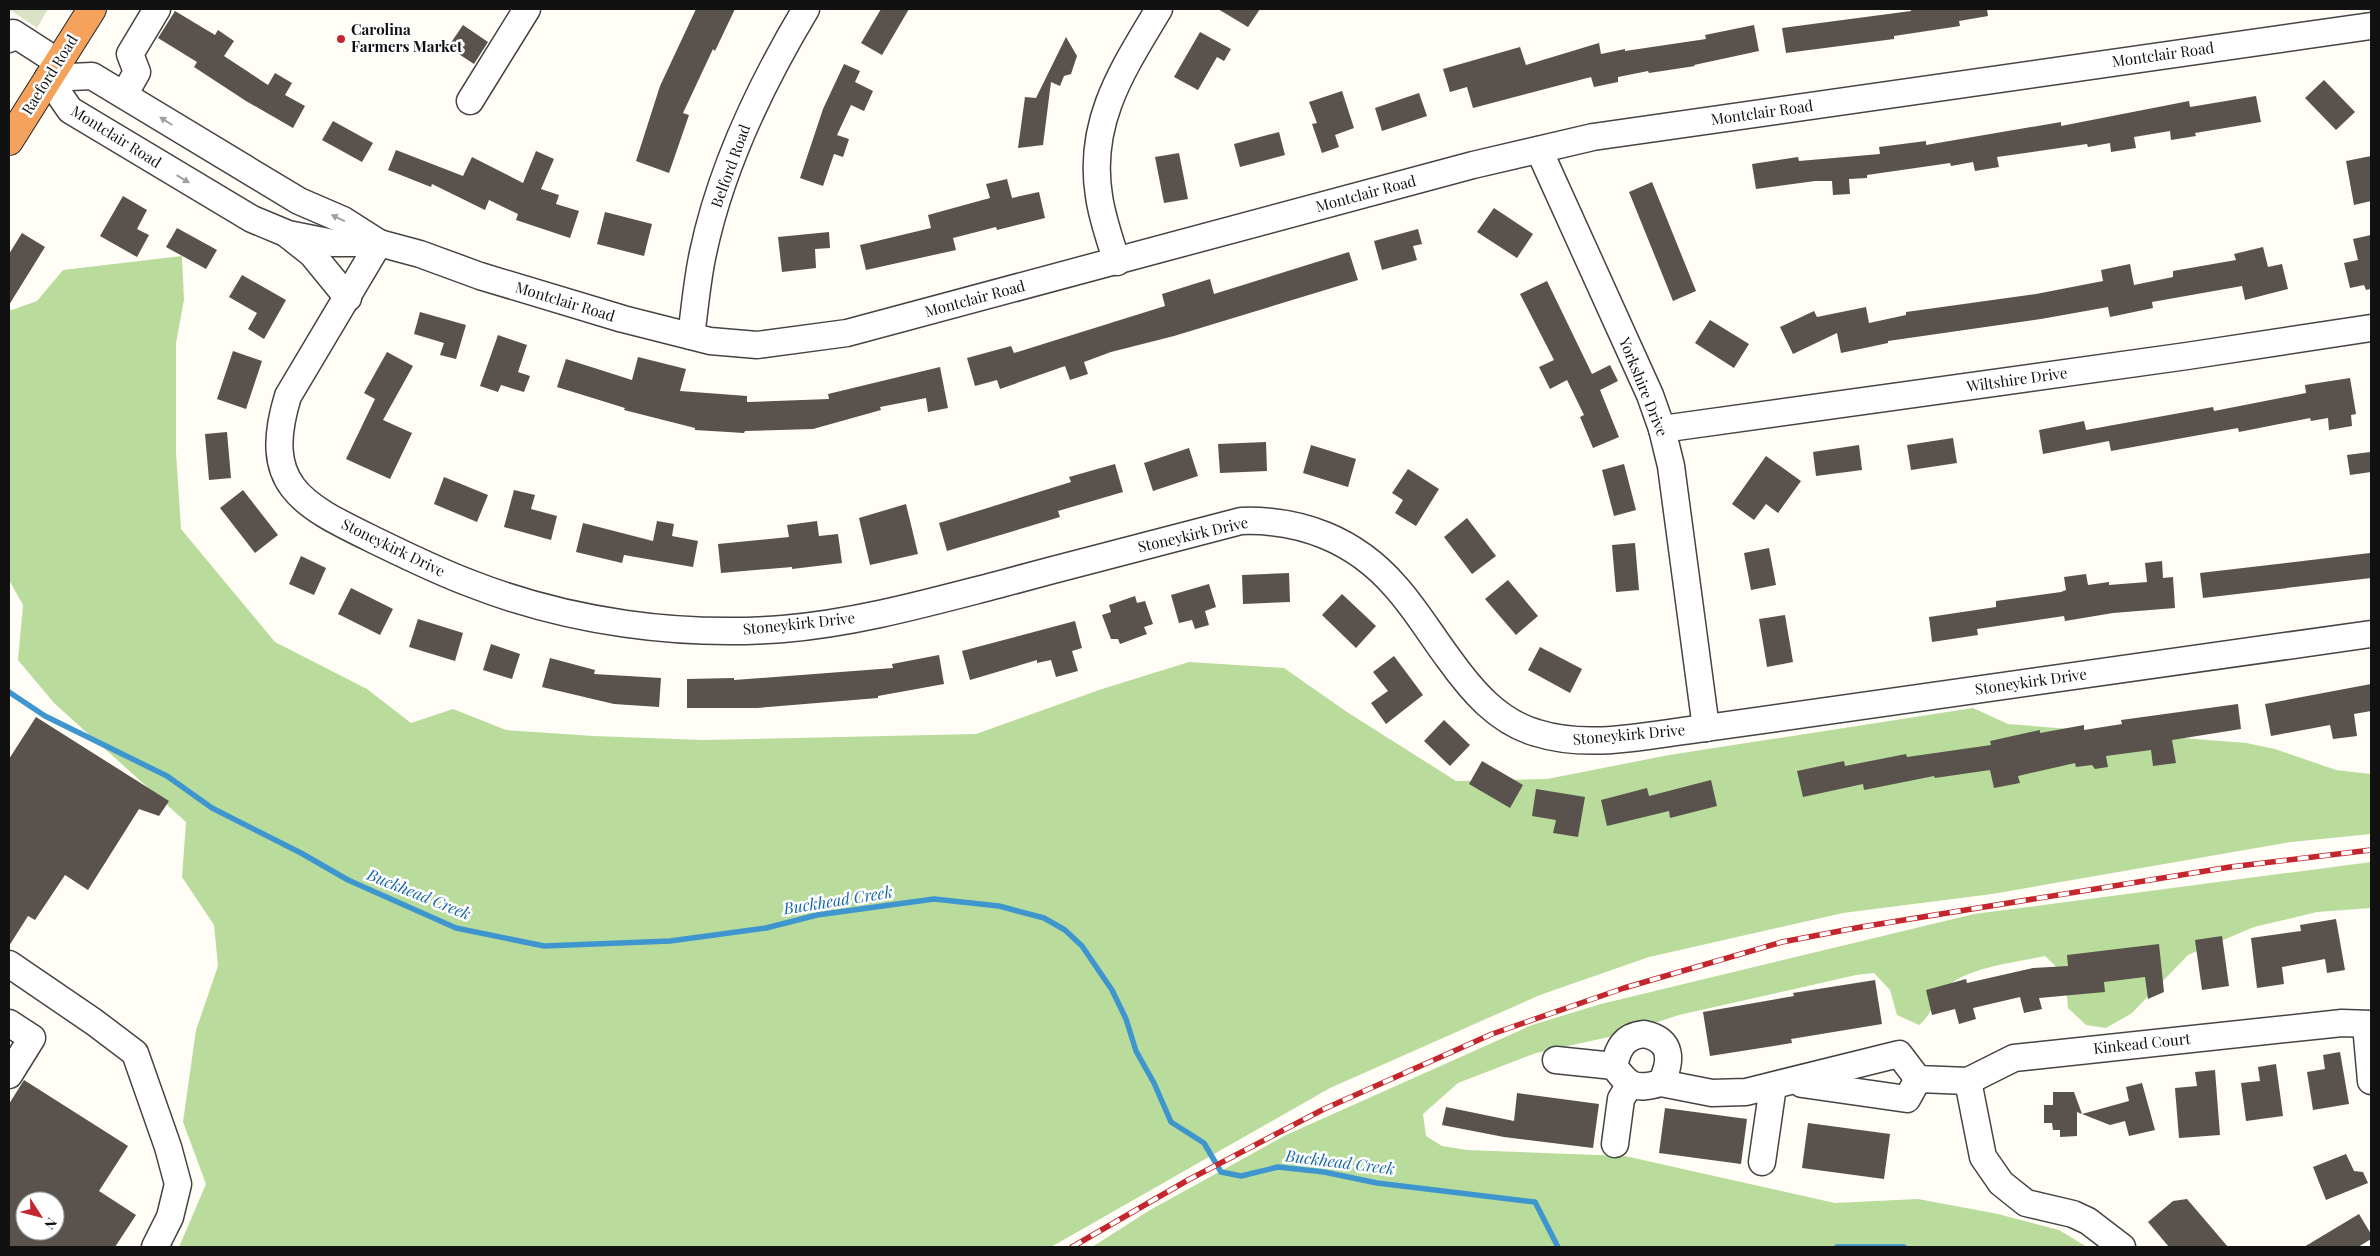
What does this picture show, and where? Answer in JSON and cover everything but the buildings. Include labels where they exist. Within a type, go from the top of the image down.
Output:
[{"type":"highway","name":"Raeford Road","points":[[9,141],[92,9]]},
{"type":"street","points":[[124,95],[137,72],[130,54],[158,9]]},
{"type":"street","points":[[470,101],[527,9]]},
{"type":"street","name":"Belford Road","points":[[691,336],[703,254],[716,205],[736,146],[762,88],[806,9]]},
{"type":"street","points":[[1118,262],[1103,218],[1098,194],[1098,145],[1110,96],[1120,73],[1159,9]]},
{"type":"street","name":"Montclair Road","points":[[53,70],[70,110],[252,219],[288,234],[333,243],[379,243],[420,254],[480,276],[623,319],[710,341],[756,345],[847,333],[1118,262],[1473,165],[1593,137],[2371,26]]},
{"type":"street","points":[[9,38],[12,33],[53,70]]},
{"type":"street","name":"Montclair Road","points":[[53,70],[92,76],[299,201],[343,220],[379,243]]},
{"type":"street","name":"Yorkshire Drive","points":[[1538,150],[1650,395],[1662,429],[1671,466],[1706,728]]},
{"type":"street","points":[[288,234],[312,254],[348,298]]},
{"type":"street","name":"Stoneykirk Drive","points":[[379,243],[288,396],[278,436],[280,460],[284,472],[297,493],[315,509],[427,566],[482,588],[534,604],[586,616],[657,627],[720,631],[782,629],[832,623],[894,612],[1241,521],[1266,520],[1290,523],[1330,537],[1359,553],[1379,569],[1396,587],[1473,691],[1491,708],[1512,723],[1535,733],[1572,740],[1597,740],[1706,728],[2371,634]]},
{"type":"street","name":"Wiltshire Drive","points":[[1662,429],[2187,356],[2371,328]]},
{"type":"street","points":[[9,964],[94,1022],[135,1053],[168,1147],[178,1184],[170,1217],[155,1247]]},
{"type":"street","points":[[9,1023],[32,1038],[9,1076]]},
{"type":"street","name":"Kinkead Court","points":[[1918,1079],[1968,1081],[2014,1058],[2342,1023],[2369,1025]]},
{"type":"street","points":[[2369,1025],[2371,1081]]},
{"type":"street","points":[[1615,1144],[1622,1075],[1617,1053],[1627,1038],[1635,1035],[1652,1036],[1665,1046],[1668,1054],[1667,1071],[1662,1083]]},
{"type":"street","points":[[1556,1060],[1622,1075],[1638,1087],[1662,1083],[1712,1093],[1746,1092],[1899,1054],[1918,1079],[1907,1099],[1781,1084]]},
{"type":"street","points":[[1968,1081],[1983,1158],[2001,1183],[2026,1202],[2072,1214],[2088,1221],[2122,1247]]},
{"type":"street","points":[[1762,1162],[1781,1084]]},
{"type":"green space","points":[[9,9],[48,9],[37,28]]},
{"type":"green space","points":[[182,256],[184,300],[176,343],[176,452],[181,529],[275,642],[367,689],[411,723],[453,709],[506,730],[593,736],[703,740],[976,734],[1099,690],[1189,662],[1284,668],[1347,712],[1456,781],[1547,779],[1669,755],[1973,708],[2008,724],[2246,743],[2275,749],[2336,770],[2371,774],[2371,834],[2291,842],[1992,894],[1843,913],[1649,957],[1540,995],[1330,1088],[1051,1247],[179,1247],[206,1184],[183,1122],[196,1030],[218,966],[214,925],[182,877],[186,822],[54,703],[18,660],[23,605],[9,580],[9,309],[12,310],[37,301],[63,270]]},
{"type":"green space","points":[[2371,862],[2371,908],[2317,912],[2254,927],[2188,955],[2132,1013],[2106,1028],[2086,1025],[2068,1008],[2065,975],[2045,956],[1981,969],[1958,979],[1944,989],[1928,1016],[1919,1025],[1897,1015],[1890,990],[1874,973],[1856,975],[1679,1015],[1618,1035],[1536,1053],[1458,1083],[1423,1114],[1426,1136],[1442,1146],[1467,1150],[1625,1156],[1835,1203],[1918,1199],[1998,1214],[2059,1230],[2087,1247],[1092,1247],[1150,1210],[1286,1135],[1532,1025],[1601,1004],[1974,914]]},
{"type":"waterway","name":"Buckhead Creek","points":[[9,692],[45,716],[167,776],[212,808],[301,853],[348,880],[456,928],[544,946],[670,941],[766,928],[817,915],[934,899],[999,906],[1044,918],[1065,930],[1082,946],[1112,990],[1126,1019],[1136,1051],[1154,1083],[1171,1122],[1204,1143],[1221,1172],[1241,1176],[1278,1167],[1324,1172],[1377,1183],[1535,1202],[1558,1247]]},
{"type":"waterway","name":"Buckhead Creek","points":[[1837,1247],[1904,1247]]},
{"type":"railway","points":[[1072,1247],[1188,1180],[1324,1109],[1492,1034],[1624,988],[1782,942],[1861,927],[2230,867],[2371,850]]},
{"type":"place","name":"Carolina Farmers Market","points":[[341,39]]}]
